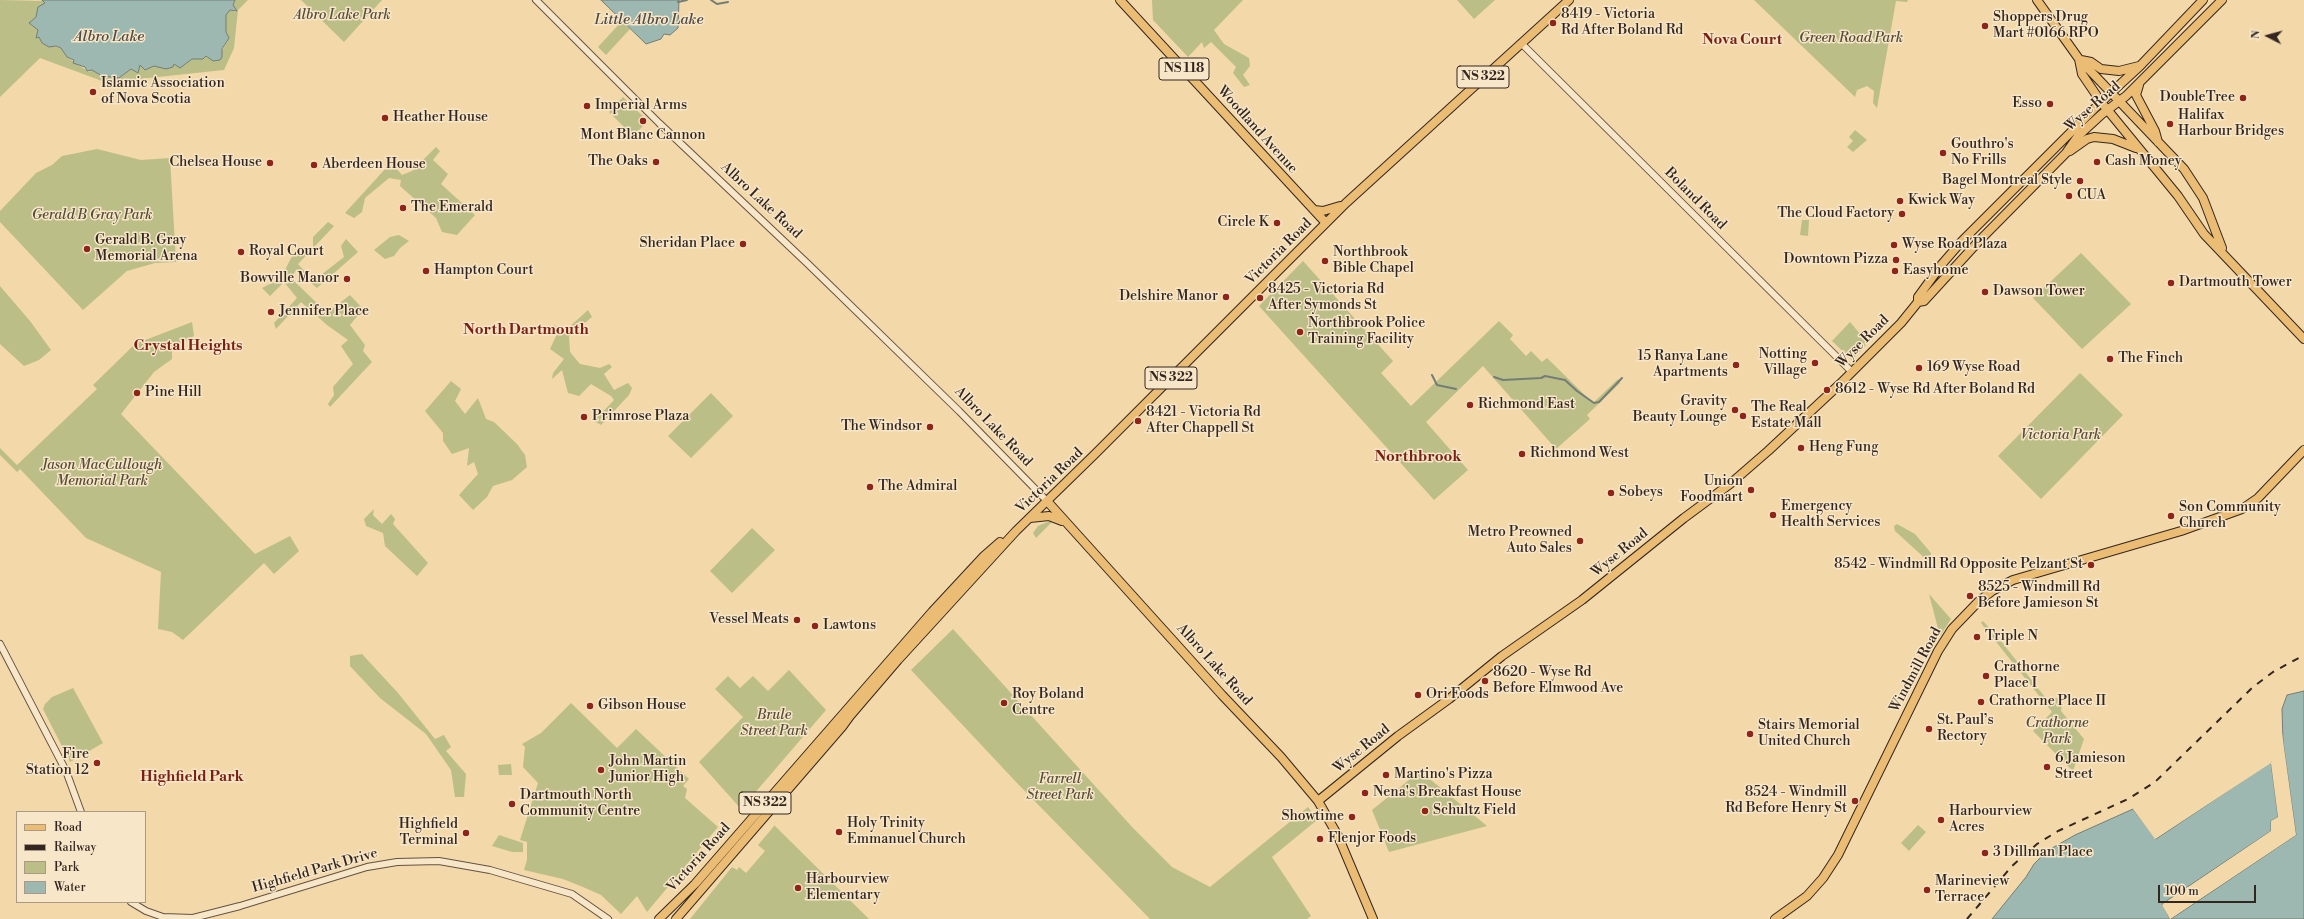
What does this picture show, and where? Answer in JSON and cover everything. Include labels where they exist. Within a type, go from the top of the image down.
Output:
[{"type":"main road","name":"Woodland Avenue","points":[[1120,0],[1326,223]]},
{"type":"main road","name":"Victoria Road","points":[[676,919],[898,660],[1016,531],[1346,203],[1569,0]]},
{"type":"main road","points":[[2037,0],[2079,59],[2193,182],[2203,198],[2214,230],[2228,257]]},
{"type":"main road","name":"Wyse Road","points":[[1318,801],[1398,736],[1449,699],[1502,656],[1582,600],[1684,518],[1730,484],[1852,372],[1901,323],[1918,302],[1918,297],[1962,241],[2111,92],[2140,66],[2203,0]]},
{"type":"main road","name":"Wyse Road","points":[[1918,302],[1924,301],[1978,242],[2066,153],[2078,136],[2107,110],[2119,102],[2222,0]]},
{"type":"main road","points":[[2079,59],[2110,70],[2119,71],[2140,66]]},
{"type":"main road","points":[[2079,59],[2082,74],[2101,102],[2178,196],[2204,234],[2228,257],[2304,338]]},
{"type":"main road","points":[[2140,82],[2136,95],[2155,131],[2158,143]]},
{"type":"main road","points":[[2066,153],[2087,139],[2094,137],[2118,140],[2138,149]]},
{"type":"main road","points":[[1314,210],[1335,209],[1346,203]]},
{"type":"main road","name":"Windmill Road","points":[[1775,919],[1807,896],[1823,878],[1838,855],[1941,646],[1952,629],[1978,602],[1992,591],[2013,580],[2181,531],[2242,509],[2258,498],[2304,450]]},
{"type":"main road","name":"Albro Lake Road","points":[[1047,501],[1222,695],[1281,757],[1318,801],[1338,836],[1374,919]]},
{"type":"main road","points":[[1030,518],[1050,516],[1071,527]]},
{"type":"main road","name":"Victoria Road","points":[[659,919],[695,884],[932,612],[984,556],[1016,531]]},
{"type":"street","name":"Albro Lake Road","points":[[536,0],[659,123],[808,264],[959,411],[1047,501]]},
{"type":"street","name":"Boland Road","points":[[1520,43],[1852,372]]},
{"type":"street","points":[[0,644],[66,771],[82,811]]},
{"type":"street","name":"Highfield Park Drive","points":[[133,903],[146,911],[163,917],[193,918],[240,906],[367,867],[419,861],[450,863],[506,874],[572,894],[598,910],[608,919]]},
{"type":"street","name":"Highfield Park Drive","points":[[598,910],[603,919]]},
{"type":"green space","points":[[0,0],[45,1],[44,5],[38,8],[38,13],[31,25],[38,30],[38,37],[40,37],[42,43],[61,48],[67,57],[89,72],[92,70],[102,76],[119,78],[131,69],[137,73],[140,65],[146,70],[148,67],[154,66],[171,68],[174,64],[177,66],[183,66],[192,59],[203,59],[206,56],[213,61],[221,53],[229,38],[226,32],[226,13],[230,10],[236,12],[233,5],[235,0],[248,0],[238,10],[234,48],[224,70],[129,80],[121,88],[40,58],[0,97]]},
{"type":"green space","name":"Albro Lake Park","points":[[301,0],[382,0],[344,42]]},
{"type":"green space","points":[[1152,0],[1243,0],[1214,30],[1224,44],[1249,58],[1250,66],[1243,75],[1250,85],[1244,87],[1233,73],[1236,67],[1211,42],[1204,48],[1202,42],[1188,57],[1153,20]]},
{"type":"green space","points":[[1457,0],[1495,0],[1474,19]]},
{"type":"green space","name":"Green Road Park","points":[[1754,0],[1908,0],[1907,2],[1896,1],[1877,108],[1873,103],[1874,91],[1867,86],[1857,90],[1855,97]]},
{"type":"green space","points":[[622,21],[630,29],[606,55],[598,47]]},
{"type":"green space","points":[[623,97],[648,121],[633,136],[609,112]]},
{"type":"green space","points":[[1855,130],[1867,140],[1853,152],[1847,147],[1853,141],[1849,137]]},
{"type":"green space","points":[[436,147],[440,151],[433,160],[448,174],[441,184],[475,215],[457,235],[442,232],[436,218],[400,186],[401,180],[389,178],[365,198],[362,212],[354,218],[345,213],[386,168],[394,166],[402,175],[412,171]]},
{"type":"green space","name":"Gerald B Gray Park","points":[[97,149],[141,160],[170,158],[176,262],[155,263],[127,271],[83,310],[0,222],[0,211],[36,173],[52,165],[62,156]]},
{"type":"green space","points":[[1802,220],[1809,220],[1808,236],[1800,235]]},
{"type":"green space","points":[[328,222],[334,226],[298,264],[307,274],[313,279],[317,278],[344,257],[341,246],[346,239],[358,252],[317,288],[296,270],[291,278],[327,313],[350,295],[363,309],[350,325],[365,345],[363,351],[372,362],[330,407],[328,404],[334,395],[333,387],[353,364],[341,346],[348,340],[327,325],[301,302],[276,329],[274,323],[297,298],[284,282],[270,296],[262,288],[281,278],[292,256],[298,252],[313,247],[313,237]]},
{"type":"green space","points":[[399,235],[409,241],[400,248],[394,256],[385,259],[374,250],[390,237]]},
{"type":"green space","points":[[2081,253],[2131,304],[2082,349],[2033,298]]},
{"type":"green space","points":[[1303,261],[1393,361],[1381,373],[1411,406],[1499,321],[1513,335],[1510,339],[1526,356],[1531,351],[1542,362],[1547,358],[1593,403],[1617,380],[1620,379],[1620,383],[1587,415],[1590,419],[1556,449],[1483,366],[1426,422],[1468,470],[1434,500],[1259,306]]},
{"type":"green space","points":[[0,286],[30,321],[51,350],[39,360],[24,366],[0,344]]},
{"type":"green space","points":[[588,310],[592,317],[569,336],[570,352],[580,364],[600,368],[609,364],[612,367],[604,374],[614,390],[628,383],[632,388],[629,395],[601,425],[594,421],[614,400],[611,396],[591,384],[579,396],[568,393],[562,370],[552,379],[553,373],[564,359],[550,349],[557,334],[553,325],[566,330]]},
{"type":"green space","name":"Jason MacCullough Memorial Park","points":[[192,322],[194,336],[172,349],[172,359],[154,372],[121,414],[255,554],[290,536],[299,551],[274,574],[264,563],[183,640],[172,632],[158,629],[161,572],[86,538],[20,469],[17,472],[0,455],[0,448],[17,465],[97,389],[93,385],[135,344]]},
{"type":"green space","points":[[1850,322],[1868,343],[1852,360],[1832,341]]},
{"type":"green space","name":"Victoria Park","points":[[2080,373],[2123,415],[2041,499],[1998,456]]},
{"type":"green space","points":[[451,381],[461,389],[455,401],[465,414],[478,398],[486,419],[494,422],[517,444],[525,455],[527,467],[512,480],[493,486],[487,497],[473,510],[459,495],[478,474],[474,462],[467,466],[469,448],[452,454],[443,441],[443,433],[425,411]]},
{"type":"green space","points":[[711,393],[733,416],[691,458],[668,436]]},
{"type":"green space","points":[[374,509],[373,515],[382,524],[391,514],[395,519],[393,524],[428,563],[417,576],[385,546],[383,533],[366,526],[364,519]]},
{"type":"green space","points":[[1050,521],[1052,522],[1036,538],[1033,533],[1038,526]]},
{"type":"green space","points":[[1897,524],[1915,534],[1931,553],[1929,562],[1895,531],[1894,526]]},
{"type":"green space","points":[[752,528],[775,550],[732,593],[710,571]]},
{"type":"green space","points":[[1929,594],[1951,619],[1940,636]]},
{"type":"green space","name":"Crathorne Park","points":[[1983,621],[2001,641],[2048,701],[2057,698],[2062,705],[2061,711],[2084,739],[2073,771],[2033,731],[2052,712],[1981,623]]},
{"type":"green space","name":"Farrell Street Park","points":[[953,629],[1133,828],[1172,867],[1210,887],[1308,807],[1317,820],[1272,857],[1311,916],[1307,919],[1150,919],[1017,783],[911,670]]},
{"type":"green space","points":[[362,654],[398,693],[435,739],[444,735],[451,747],[446,751],[466,774],[464,797],[455,797],[451,770],[426,734],[380,698],[350,666],[350,656]]},
{"type":"green space","name":"Brule Street Park","points":[[789,670],[826,710],[741,809],[699,762],[743,717],[715,689],[728,676],[740,688],[753,676],[768,691]]},
{"type":"green space","points":[[73,688],[103,743],[70,762],[43,709],[45,704],[52,697]]},
{"type":"green space","points":[[571,703],[617,748],[636,729],[689,779],[683,786],[687,789],[685,798],[718,827],[647,912],[637,896],[621,914],[601,895],[563,879],[524,870],[527,860],[527,842],[520,840],[538,783],[523,767],[525,747],[522,744],[541,733]]},
{"type":"green space","points":[[511,764],[512,775],[499,775],[498,765]]},
{"type":"green space","points":[[1420,771],[1487,826],[1389,852],[1372,810]]},
{"type":"green space","points":[[775,825],[869,919],[690,919],[732,867],[737,870],[739,867],[746,873],[765,851],[758,845]]},
{"type":"green space","points":[[1918,825],[1926,832],[1909,851],[1901,843]]},
{"type":"green space","points":[[499,835],[523,843],[523,852],[512,852],[492,846]]},
{"type":"water","name":"Albro Lake","points":[[42,0],[235,0],[233,5],[237,11],[230,10],[226,15],[226,32],[229,38],[222,49],[222,57],[220,60],[213,61],[206,56],[203,59],[192,59],[180,68],[174,64],[173,67],[166,69],[154,66],[145,70],[140,65],[138,73],[131,69],[119,78],[102,76],[92,70],[87,71],[85,67],[73,63],[74,60],[67,57],[61,48],[56,46],[49,47],[42,43],[39,37],[36,38],[38,30],[29,23],[36,17],[38,7],[45,3]]},
{"type":"water","name":"Little Albro Lake","points":[[601,0],[679,0],[678,28],[670,35],[664,34],[661,39],[646,44]]},
{"type":"water","points":[[2304,691],[2304,919],[2171,919],[2296,835],[2283,741],[2282,709],[2287,695]]},
{"type":"water","points":[[2271,762],[2278,817],[2271,821],[2271,831],[2162,904],[2170,919],[1992,919],[2026,877],[2034,864],[2047,851],[2075,835],[2133,809],[2156,839]]},
{"type":"pier","points":[[2282,733],[2296,835],[2170,919],[2162,905],[2271,831],[2271,821],[2278,817],[2271,763],[2155,839],[2133,809],[2134,808],[2156,836],[2270,761],[2273,762],[2280,817],[2273,822],[2273,832],[2164,905],[2171,917],[2294,834],[2280,734]]},
{"type":"waterway","points":[[678,2],[687,0]]},
{"type":"waterway","points":[[711,0],[717,4],[728,2]]},
{"type":"waterway","points":[[1432,375],[1437,385],[1456,389]]},
{"type":"waterway","points":[[1494,377],[1503,380],[1541,378],[1545,376],[1565,380],[1594,403],[1599,402],[1622,378]]},
{"type":"railway","points":[[1967,919],[2012,866],[2037,844],[2058,831],[2128,799],[2155,782],[2253,687],[2273,672],[2304,655]]},
{"type":"place","name":"8419 - Victoria Rd After Boland Rd","points":[[1553,23]]},
{"type":"place","name":"Shoppers Drug Mart #0166 RPO","points":[[1985,26]]},
{"type":"place","name":"Islamic Association of Nova Scotia","points":[[93,92]]},
{"type":"place","name":"DoubleTree","points":[[2243,98]]},
{"type":"place","name":"Esso","points":[[2050,104]]},
{"type":"place","name":"Imperial Arms","points":[[587,106]]},
{"type":"place","name":"Heather House","points":[[385,118]]},
{"type":"place","name":"Mont Blanc Cannon","points":[[643,121]]},
{"type":"place","name":"Halifax Harbour Bridges","points":[[2170,124]]},
{"type":"place","name":"Gouthro's No Frills","points":[[1943,153]]},
{"type":"place","name":"The Oaks","points":[[656,162]]},
{"type":"place","name":"Cash Money","points":[[2097,162]]},
{"type":"place","name":"Chelsea House","points":[[270,163]]},
{"type":"place","name":"Aberdeen House","points":[[314,165]]},
{"type":"place","name":"Bagel Montreal Style","points":[[2080,181]]},
{"type":"place","name":"CUA","points":[[2069,196]]},
{"type":"place","name":"Kwick Way","points":[[1900,201]]},
{"type":"place","name":"The Emerald","points":[[403,208]]},
{"type":"place","name":"The Cloud Factory","points":[[1902,214]]},
{"type":"place","name":"Circle K","points":[[1277,223]]},
{"type":"place","name":"Sheridan Place","points":[[743,244]]},
{"type":"place","name":"Wyse Road Plaza","points":[[1894,245]]},
{"type":"place","name":"Gerald B. Gray Memorial Arena","points":[[87,249]]},
{"type":"place","name":"Royal Court","points":[[241,252]]},
{"type":"place","name":"Downtown Pizza","points":[[1896,260]]},
{"type":"place","name":"Northbrook Bible Chapel","points":[[1325,261]]},
{"type":"place","name":"Hampton Court","points":[[426,271]]},
{"type":"place","name":"Easyhome","points":[[1895,271]]},
{"type":"place","name":"Bowville Manor","points":[[347,279]]},
{"type":"place","name":"Dartmouth Tower","points":[[2171,283]]},
{"type":"place","name":"Dawson Tower","points":[[1985,292]]},
{"type":"place","name":"Delshire Manor","points":[[1226,297]]},
{"type":"place","name":"8425 - Victoria Rd After Symonds St","points":[[1260,298]]},
{"type":"place","name":"Jennifer Place","points":[[271,312]]},
{"type":"place","name":"Northbrook Police Training Facility","points":[[1300,332]]},
{"type":"place","name":"The Finch","points":[[2110,359]]},
{"type":"place","name":"Notting Village","points":[[1815,363]]},
{"type":"place","name":"15 Ranya Lane Apartments","points":[[1736,365]]},
{"type":"place","name":"169 Wyse Road","points":[[1919,368]]},
{"type":"place","name":"8612 - Wyse Rd After Boland Rd","points":[[1827,390]]},
{"type":"place","name":"Pine Hill","points":[[137,393]]},
{"type":"place","name":"Richmond East","points":[[1470,405]]},
{"type":"place","name":"Gravity Beauty Lounge","points":[[1735,410]]},
{"type":"place","name":"The Real Estate Mall","points":[[1743,416]]},
{"type":"place","name":"Primrose Plaza","points":[[584,417]]},
{"type":"place","name":"8421 - Victoria Rd After Chappell St","points":[[1138,421]]},
{"type":"place","name":"The Windsor","points":[[930,427]]},
{"type":"place","name":"Heng Fung","points":[[1801,448]]},
{"type":"place","name":"Richmond West","points":[[1522,454]]},
{"type":"place","name":"The Admiral","points":[[870,487]]},
{"type":"place","name":"Union Foodmart","points":[[1751,490]]},
{"type":"place","name":"Sobeys","points":[[1611,493]]},
{"type":"place","name":"Emergency Health Services","points":[[1773,515]]},
{"type":"place","name":"Son Community Church","points":[[2171,516]]},
{"type":"place","name":"Metro Preowned Auto Sales","points":[[1580,541]]},
{"type":"place","name":"8542 - Windmill Rd Opposite Pelzant St","points":[[2091,565]]},
{"type":"place","name":"8525 - Windmill Rd Before Jamieson St","points":[[1970,596]]},
{"type":"place","name":"Vessel Meats","points":[[797,620]]},
{"type":"place","name":"Lawtons","points":[[815,626]]},
{"type":"place","name":"Triple N","points":[[1977,637]]},
{"type":"place","name":"Crathorne Place I","points":[[1986,676]]},
{"type":"place","name":"8620 - Wyse Rd Before Elmwood Ave","points":[[1485,681]]},
{"type":"place","name":"Ori Foods","points":[[1418,695]]},
{"type":"place","name":"Crathorne Place II","points":[[1981,702]]},
{"type":"place","name":"Roy Boland Centre","points":[[1004,703]]},
{"type":"place","name":"Gibson House","points":[[590,706]]},
{"type":"place","name":"St. Paul’s Rectory","points":[[1929,729]]},
{"type":"place","name":"Stairs Memorial United Church","points":[[1750,734]]},
{"type":"place","name":"Fire Station 12","points":[[97,763]]},
{"type":"place","name":"6 Jamieson Street","points":[[2047,767]]},
{"type":"place","name":"John Martin Junior High","points":[[601,770]]},
{"type":"place","name":"Martino's Pizza","points":[[1386,775]]},
{"type":"place","name":"Nena's Breakfast House","points":[[1365,793]]},
{"type":"place","name":"8524 - Windmill Rd Before Henry St","points":[[1855,801]]},
{"type":"place","name":"Dartmouth North Community Centre","points":[[512,804]]},
{"type":"place","name":"Schultz Field","points":[[1425,811]]},
{"type":"place","name":"Showtime","points":[[1352,817]]},
{"type":"place","name":"Harbourview Acres","points":[[1941,820]]},
{"type":"place","name":"Holy Trinity Emmanuel Church","points":[[839,832]]},
{"type":"place","name":"Highfield Terminal","points":[[466,833]]},
{"type":"place","name":"Flenjor Foods","points":[[1320,839]]},
{"type":"place","name":"3 Dillman Place","points":[[1985,853]]},
{"type":"place","name":"Harbourview Elementary","points":[[798,888]]},
{"type":"place","name":"Marineview Terrace","points":[[1927,890]]},
{"type":"district","name":"Nova Court","points":[[1742,40]]},
{"type":"district","name":"North Dartmouth","points":[[526,330]]},
{"type":"district","name":"Crystal Heights","points":[[188,346]]},
{"type":"district","name":"Northbrook","points":[[1418,457]]},
{"type":"district","name":"Highfield Park","points":[[192,777]]}]
